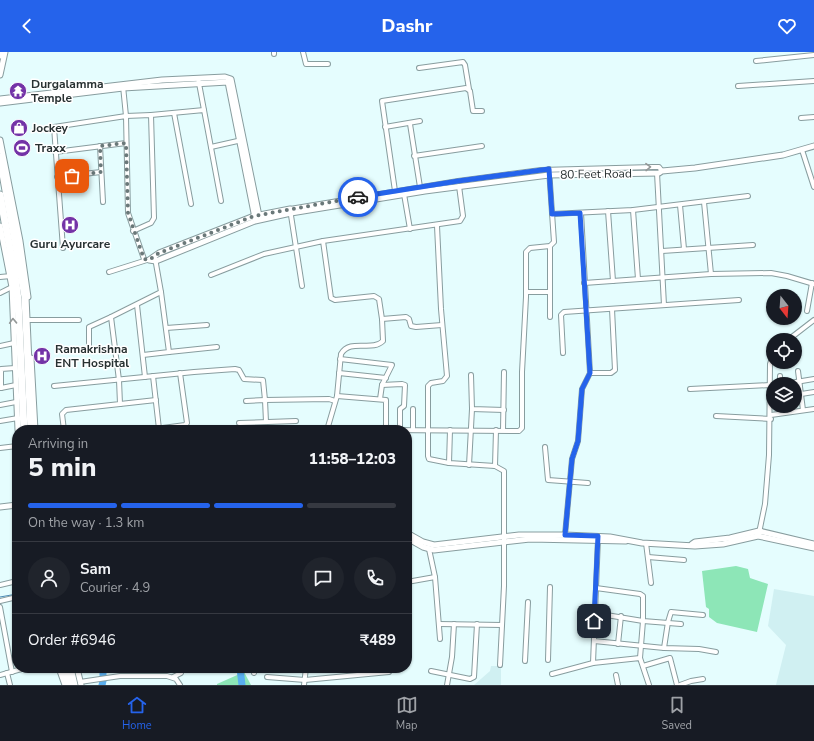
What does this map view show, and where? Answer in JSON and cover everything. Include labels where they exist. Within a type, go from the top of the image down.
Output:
[{"type":"main road","points":[[0,158],[25,297],[31,425]]},
{"type":"main road","points":[[0,195],[18,300],[24,425]]},
{"type":"main road","points":[[66,673],[69,685]]},
{"type":"main road","points":[[72,673],[78,684]]},
{"type":"street","points":[[0,75],[5,52]]},
{"type":"street","points":[[303,52],[306,64],[328,64]]},
{"type":"street","points":[[756,61],[814,55]]},
{"type":"street","points":[[419,68],[460,62],[464,63],[473,111],[482,112]]},
{"type":"street","points":[[0,99],[225,77],[231,79],[257,218],[156,258],[109,272]]},
{"type":"street","points":[[198,80],[221,201]]},
{"type":"street","points":[[738,86],[814,81]]},
{"type":"street","points":[[0,102],[123,86]]},
{"type":"street","points":[[123,86],[126,116],[128,213],[133,231],[147,260]]},
{"type":"street","points":[[395,191],[382,101],[463,88],[469,89]]},
{"type":"street","points":[[62,248],[54,127],[126,116],[204,110]]},
{"type":"street","points":[[174,113],[192,204]]},
{"type":"street","points":[[133,231],[151,223],[154,218],[150,115]]},
{"type":"street","points":[[801,118],[814,117]]},
{"type":"street","points":[[385,127],[410,124],[420,121]]},
{"type":"street","points":[[410,124],[420,187]]},
{"type":"street","points":[[0,140],[20,241],[27,288],[35,425]]},
{"type":"street","points":[[211,147],[242,140]]},
{"type":"street","points":[[55,152],[126,143]]},
{"type":"street","points":[[100,146],[103,202]]},
{"type":"street","points":[[414,156],[482,146]]},
{"type":"street","name":"80 Feet Road","points":[[257,218],[291,211],[549,172],[660,172],[783,155],[814,146]]},
{"type":"street","points":[[802,150],[814,187]]},
{"type":"street","points":[[57,178],[101,172]]},
{"type":"street","points":[[302,286],[291,211],[420,187],[549,172],[554,242],[550,246],[526,250],[526,292],[522,372],[523,426],[520,431],[413,430],[413,409]]},
{"type":"street","points":[[660,172],[659,207],[664,305]]},
{"type":"street","points":[[211,275],[264,254],[296,246],[437,226],[462,220],[459,186]]},
{"type":"street","points":[[404,194],[410,229]]},
{"type":"street","points":[[552,214],[633,210],[748,196]]},
{"type":"street","points":[[704,202],[711,274]]},
{"type":"street","points":[[680,205],[684,249]]},
{"type":"street","points":[[633,210],[638,279]]},
{"type":"street","points":[[608,211],[613,281]]},
{"type":"street","points":[[565,535],[569,482],[573,454],[578,441],[582,389],[590,373],[580,213]]},
{"type":"street","points":[[0,226],[12,287],[18,425]]},
{"type":"street","points":[[437,226],[442,325],[447,376],[443,382],[431,383],[428,386],[428,456],[429,459],[449,463],[495,466],[502,469],[505,473],[500,665]]},
{"type":"street","points":[[323,241],[331,298],[334,300],[377,297],[381,302],[383,339],[381,343],[346,347],[341,354],[336,399],[328,425]]},
{"type":"street","points":[[662,251],[753,245]]},
{"type":"street","points":[[550,246],[550,317]]},
{"type":"street","points":[[156,258],[162,292],[169,352]]},
{"type":"street","points":[[584,283],[711,274],[780,274],[813,283],[807,311]]},
{"type":"street","points":[[0,277],[10,276]]},
{"type":"street","points":[[0,293],[12,287]]},
{"type":"street","points":[[89,349],[89,328],[162,292]]},
{"type":"street","points":[[526,292],[550,292]]},
{"type":"street","points":[[563,353],[561,313],[739,300]]},
{"type":"street","points":[[137,304],[145,377]]},
{"type":"street","points":[[590,373],[611,373],[615,370],[612,309]]},
{"type":"street","points":[[111,317],[119,380],[120,404]]},
{"type":"street","points":[[382,319],[406,317],[411,326],[416,327],[442,325]]},
{"type":"street","points":[[29,320],[79,320]]},
{"type":"street","points":[[797,333],[814,320]]},
{"type":"street","points":[[166,328],[207,325]]},
{"type":"street","points":[[0,346],[14,343]]},
{"type":"street","points":[[143,355],[217,347]]},
{"type":"street","points":[[340,359],[391,364],[392,367],[382,385],[380,399]]},
{"type":"street","points":[[15,368],[2,368],[0,372],[1,388],[16,386]]},
{"type":"street","points":[[54,386],[180,373],[239,370],[244,379],[263,380],[266,422]]},
{"type":"street","points":[[798,371],[799,377]]},
{"type":"street","points":[[503,430],[504,372]]},
{"type":"street","points":[[180,373],[187,423],[186,425]]},
{"type":"street","points":[[339,373],[386,378]]},
{"type":"street","points":[[469,465],[472,430],[471,375]]},
{"type":"street","points":[[153,376],[159,425]]},
{"type":"street","points":[[802,382],[814,380]]},
{"type":"street","points":[[382,385],[404,385],[404,406],[400,409],[400,425]]},
{"type":"street","points":[[690,388],[766,385]]},
{"type":"street","points":[[802,394],[814,392]]},
{"type":"street","points":[[246,401],[328,399],[386,400],[386,425]]},
{"type":"street","points":[[63,425],[62,414],[66,410],[156,400]]},
{"type":"street","points":[[0,405],[16,402]]},
{"type":"street","points":[[802,402],[803,410]]},
{"type":"street","points":[[716,416],[771,417],[814,408]]},
{"type":"street","points":[[472,409],[504,410]]},
{"type":"street","points":[[758,534],[765,504],[771,413]]},
{"type":"street","points":[[0,421],[18,418]]},
{"type":"street","points":[[239,423],[296,421]]},
{"type":"street","points":[[449,463],[450,430]]},
{"type":"street","points":[[495,466],[496,430]]},
{"type":"street","points":[[0,448],[12,447]]},
{"type":"street","points":[[545,447],[548,480],[588,483]]},
{"type":"street","points":[[0,507],[12,505]]},
{"type":"street","points":[[758,534],[814,548]]},
{"type":"street","points":[[412,536],[423,542],[434,545],[530,539],[624,538],[626,541],[692,544],[695,546],[723,544],[758,534],[814,544]]},
{"type":"street","points":[[412,540],[429,549],[441,550],[504,540],[519,535],[565,535],[598,538]]},
{"type":"street","points":[[593,663],[598,538]]},
{"type":"street","points":[[646,543],[651,584]]},
{"type":"street","points":[[429,549],[435,577],[440,639]]},
{"type":"street","points":[[648,557],[684,560]]},
{"type":"street","points":[[412,581],[435,577]]},
{"type":"street","points":[[0,585],[12,582]]},
{"type":"street","points":[[548,660],[550,587]]},
{"type":"street","points":[[596,588],[640,594],[643,596],[644,621],[640,658],[649,685]]},
{"type":"street","points":[[0,602],[12,598]]},
{"type":"street","points":[[525,661],[528,602]]},
{"type":"street","points":[[0,608],[10,685]]},
{"type":"street","points":[[664,648],[671,612],[703,614]]},
{"type":"street","points":[[594,613],[621,616],[644,621],[681,624]]},
{"type":"street","points":[[618,644],[621,616]]},
{"type":"street","points":[[439,624],[502,625]]},
{"type":"street","points":[[447,685],[454,624]]},
{"type":"street","points":[[432,671],[470,679],[474,677],[477,624]]},
{"type":"street","points":[[594,641],[664,648],[699,649],[716,652]]},
{"type":"street","points":[[552,674],[593,663],[640,658]]},
{"type":"street","points":[[643,666],[670,658],[678,685],[703,679]]},
{"type":"street","points":[[0,674],[12,671]]},
{"type":"street","points":[[61,673],[65,685]]},
{"type":"street","points":[[77,673],[78,684],[113,676],[173,677],[181,673]]},
{"type":"street","points":[[305,683],[306,673]]},
{"type":"street","points":[[267,677],[305,683],[381,673]]},
{"type":"street","points":[[616,675],[618,685]]},
{"type":"street","points":[[173,677],[180,685]]},
{"type":"shaded area","points":[[774,589],[814,596],[814,685],[776,685],[786,645],[768,626]]},
{"type":"shaded area","points":[[491,666],[501,666],[501,685],[474,685],[490,671]]},
{"type":"green space","points":[[736,566],[748,569],[750,578],[768,584],[757,632],[717,623],[709,617],[709,609],[706,607],[702,571]]},
{"type":"green space","points":[[245,673],[251,685],[217,685]]},
{"type":"waterway","points":[[0,597],[12,595]]},
{"type":"waterway","points":[[241,673],[242,685]]},
{"type":"waterway","points":[[102,685],[103,681]]},
{"type":"way so far","points":[[72,176],[101,172],[100,146],[126,143],[128,218],[144,259],[149,260],[159,253],[254,216],[358,197]]},
{"type":"place","name":"Durgalamma Temple","points":[[18,91]]},
{"type":"place","name":"Jockey","points":[[19,128]]},
{"type":"place","name":"Traxx","points":[[22,148]]},
{"type":"place","name":"Guru Ayurcare","points":[[70,225]]},
{"type":"place","name":"Ramakrishna ENT Hospital","points":[[42,356]]},
{"type":"route","points":[[358,197],[458,181],[549,169],[552,214],[580,213],[588,368],[590,373],[582,389],[578,441],[573,454],[569,482],[565,535],[598,536],[594,621]]}]
